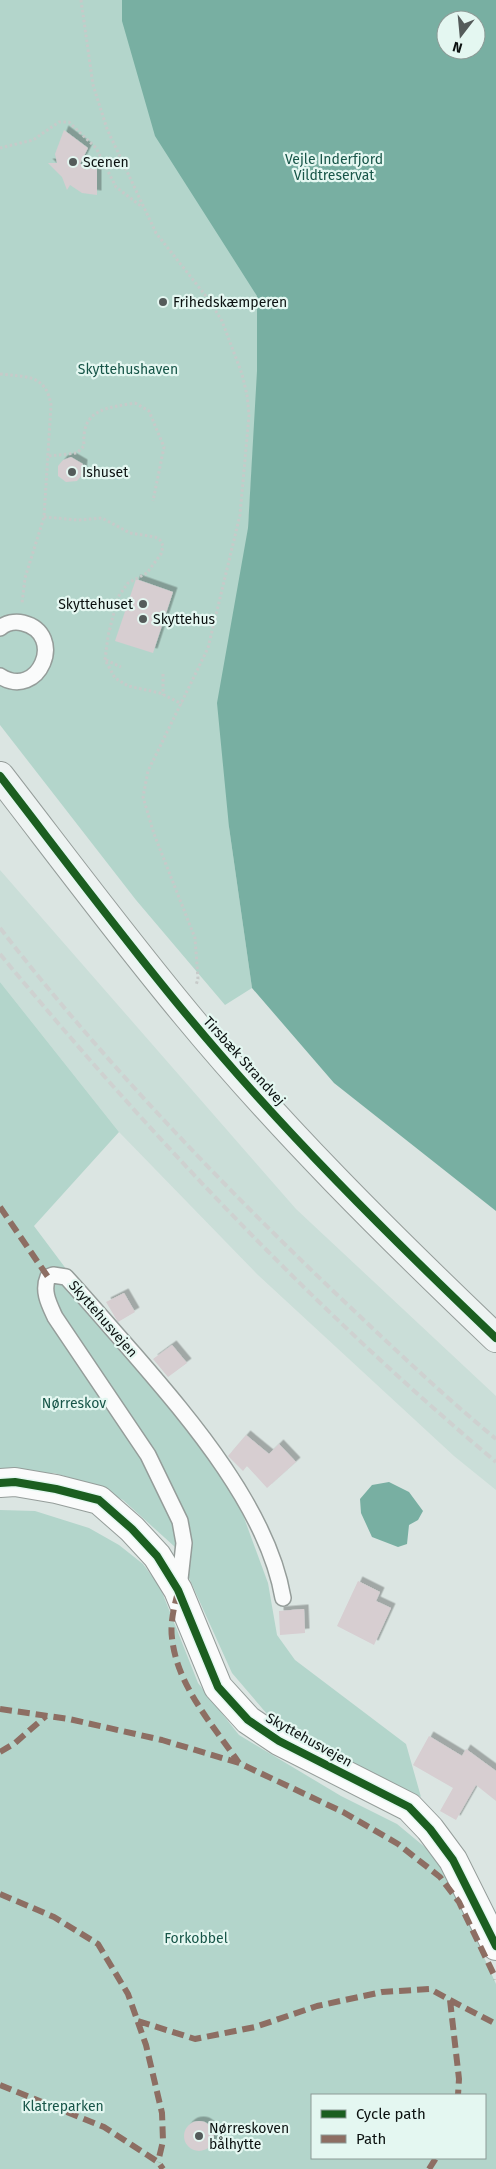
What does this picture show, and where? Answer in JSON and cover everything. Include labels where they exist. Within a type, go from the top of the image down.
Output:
[{"type":"street","name":"Tirsbæk Strandvej","points":[[0,776],[186,1014],[280,1120],[401,1248],[496,1338]]},
{"type":"street","name":"Skyttehusvejen","points":[[0,1483],[15,1482],[99,1500],[132,1528],[157,1556],[178,1590],[218,1687],[248,1720],[279,1741],[408,1807],[430,1829],[453,1860],[496,1946]]},
{"type":"lane","points":[[0,628],[20,622],[35,628],[40,634],[46,653],[44,663],[39,671],[31,677],[1,681]]},
{"type":"lane","name":"Skyttehusvejen","points":[[178,1590],[184,1544],[180,1521],[148,1455],[55,1317],[48,1303],[44,1285],[48,1277],[53,1275],[66,1277],[105,1319],[207,1444],[251,1512],[264,1538],[278,1572],[283,1598]]},
{"type":"path","points":[[82,0],[92,85],[107,130],[156,232],[209,300],[222,321],[242,374],[249,415],[240,514],[208,648],[148,771],[143,797],[154,834],[195,938],[198,979],[186,1014]]},
{"type":"path","points":[[0,148],[33,140],[54,124],[64,121],[69,122],[96,148],[116,187],[143,208]]},
{"type":"path","points":[[0,374],[34,379],[47,389],[51,405],[44,517],[25,578],[20,622]]},
{"type":"path","points":[[49,456],[77,454],[84,446],[83,434],[88,418],[105,408],[135,403],[149,412],[164,447],[153,501]]},
{"type":"path","points":[[44,517],[78,520],[102,518],[130,532],[155,537],[160,540],[163,546],[161,554],[147,573],[128,583],[118,597],[105,660],[115,678],[128,686],[164,695],[182,704]]},
{"type":"path","points":[[105,660],[121,667]]},
{"type":"path","points":[[164,674],[164,695]]},
{"type":"shaded area","name":"Vejle Inderfjord Vildtreservat","points":[[122,0],[496,0],[496,1211],[334,1083],[252,988],[229,827],[217,703],[248,528],[257,371],[257,296],[155,136],[122,21]]},
{"type":"shaded area","points":[[0,870],[296,1209],[496,1396],[496,1490],[454,1456],[258,1275],[119,1132],[0,982]]},
{"type":"shaded area","points":[[389,1482],[409,1492],[423,1511],[418,1520],[409,1525],[407,1544],[398,1547],[372,1537],[361,1513],[360,1499],[372,1485]]},
{"type":"green space","name":"Skyttehushaven","points":[[0,0],[496,0],[496,1198],[257,390],[229,827],[252,988],[225,1005],[136,900],[0,725]]},
{"type":"green space","name":"Nørreskov","points":[[0,982],[119,1132],[34,1226],[236,1496],[268,1583],[277,1635],[295,1660],[406,1744],[421,1797],[316,1744],[267,1714],[232,1673],[175,1547],[123,1500],[89,1483],[54,1473],[0,1476]]},
{"type":"green space","name":"Forkobbel","points":[[0,1510],[35,1511],[89,1528],[119,1545],[143,1564],[160,1587],[198,1683],[239,1735],[341,1796],[397,1824],[432,1853],[448,1877],[496,1984],[496,2169],[0,2169]]},
{"type":"building","name":"Scenen","points":[[64,130],[88,148],[80,164],[97,165],[97,195],[82,193],[70,185],[67,190],[62,177],[48,163],[57,163],[55,154]]},
{"type":"building","points":[[71,457],[83,464],[82,475],[77,481],[66,482],[58,476],[58,466],[63,460]]},
{"type":"building","name":"Skyttehus","points":[[136,579],[173,592],[153,653],[115,641]]},
{"type":"building","points":[[124,1293],[135,1312],[118,1322],[106,1302]]},
{"type":"building","points":[[172,1345],[187,1363],[168,1377],[153,1359]]},
{"type":"building","points":[[246,1435],[269,1454],[279,1444],[296,1462],[267,1488],[247,1466],[243,1471],[228,1456]]},
{"type":"building","points":[[358,1581],[380,1592],[376,1601],[391,1608],[374,1645],[337,1626]]},
{"type":"building","points":[[304,1609],[305,1633],[280,1635],[279,1611]]},
{"type":"building","points":[[429,1736],[462,1756],[466,1749],[496,1771],[496,1801],[476,1785],[456,1820],[440,1811],[453,1788],[413,1765]]},
{"type":"building","name":"Nørreskoven bålhytte","points":[[199,2121],[205,2122],[213,2130],[213,2142],[205,2150],[199,2151],[193,2150],[185,2142],[184,2136],[185,2130],[193,2122]]},
{"type":"railway","points":[[0,928],[38,976],[117,1068],[242,1202],[432,1384],[496,1439]]},
{"type":"railway","points":[[0,954],[116,1089],[236,1219],[363,1344],[496,1462]]},
{"type":"marked path","points":[[0,1207],[48,1277]]},
{"type":"marked path","points":[[178,1592],[172,1627],[175,1656],[189,1689],[239,1763]]},
{"type":"marked path","points":[[0,1709],[69,1719],[162,1740],[239,1763],[343,1812],[398,1844],[440,1877],[459,1902],[496,1979]]},
{"type":"marked path","points":[[0,1752],[15,1743],[46,1716]]},
{"type":"marked path","points":[[0,1894],[54,1917],[98,1944],[128,1994],[146,2045],[162,2113],[163,2141],[158,2162]]},
{"type":"marked path","points":[[138,2021],[195,2039],[255,2027],[317,2006],[382,1992],[430,1989],[450,2000],[459,2079],[458,2094]]},
{"type":"marked path","points":[[450,2000],[496,2024]]},
{"type":"marked path","points":[[0,2085],[104,2127],[158,2162],[163,2169]]},
{"type":"marked path","points":[[429,2169],[435,2159]]},
{"type":"cycle path","points":[[0,776],[186,1014],[259,1099],[415,1260],[496,1338]]},
{"type":"cycle path","points":[[0,1483],[15,1482],[56,1489],[99,1500],[132,1529],[157,1556],[178,1590],[218,1687],[248,1720],[279,1741],[409,1807],[430,1829],[453,1860],[496,1946]]},
{"type":"place","name":"Scenen","points":[[73,162]]},
{"type":"place","name":"Frihedskæmperen","points":[[163,302]]},
{"type":"place","name":"Ishuset","points":[[72,472]]},
{"type":"place","name":"Skyttehuset","points":[[143,604]]},
{"type":"place","name":"Skyttehus","points":[[143,619]]},
{"type":"place","name":"Nørreskoven bålhytte","points":[[199,2136]]},
{"type":"park label","name":"Klatreparken","points":[[63,2106]]}]
